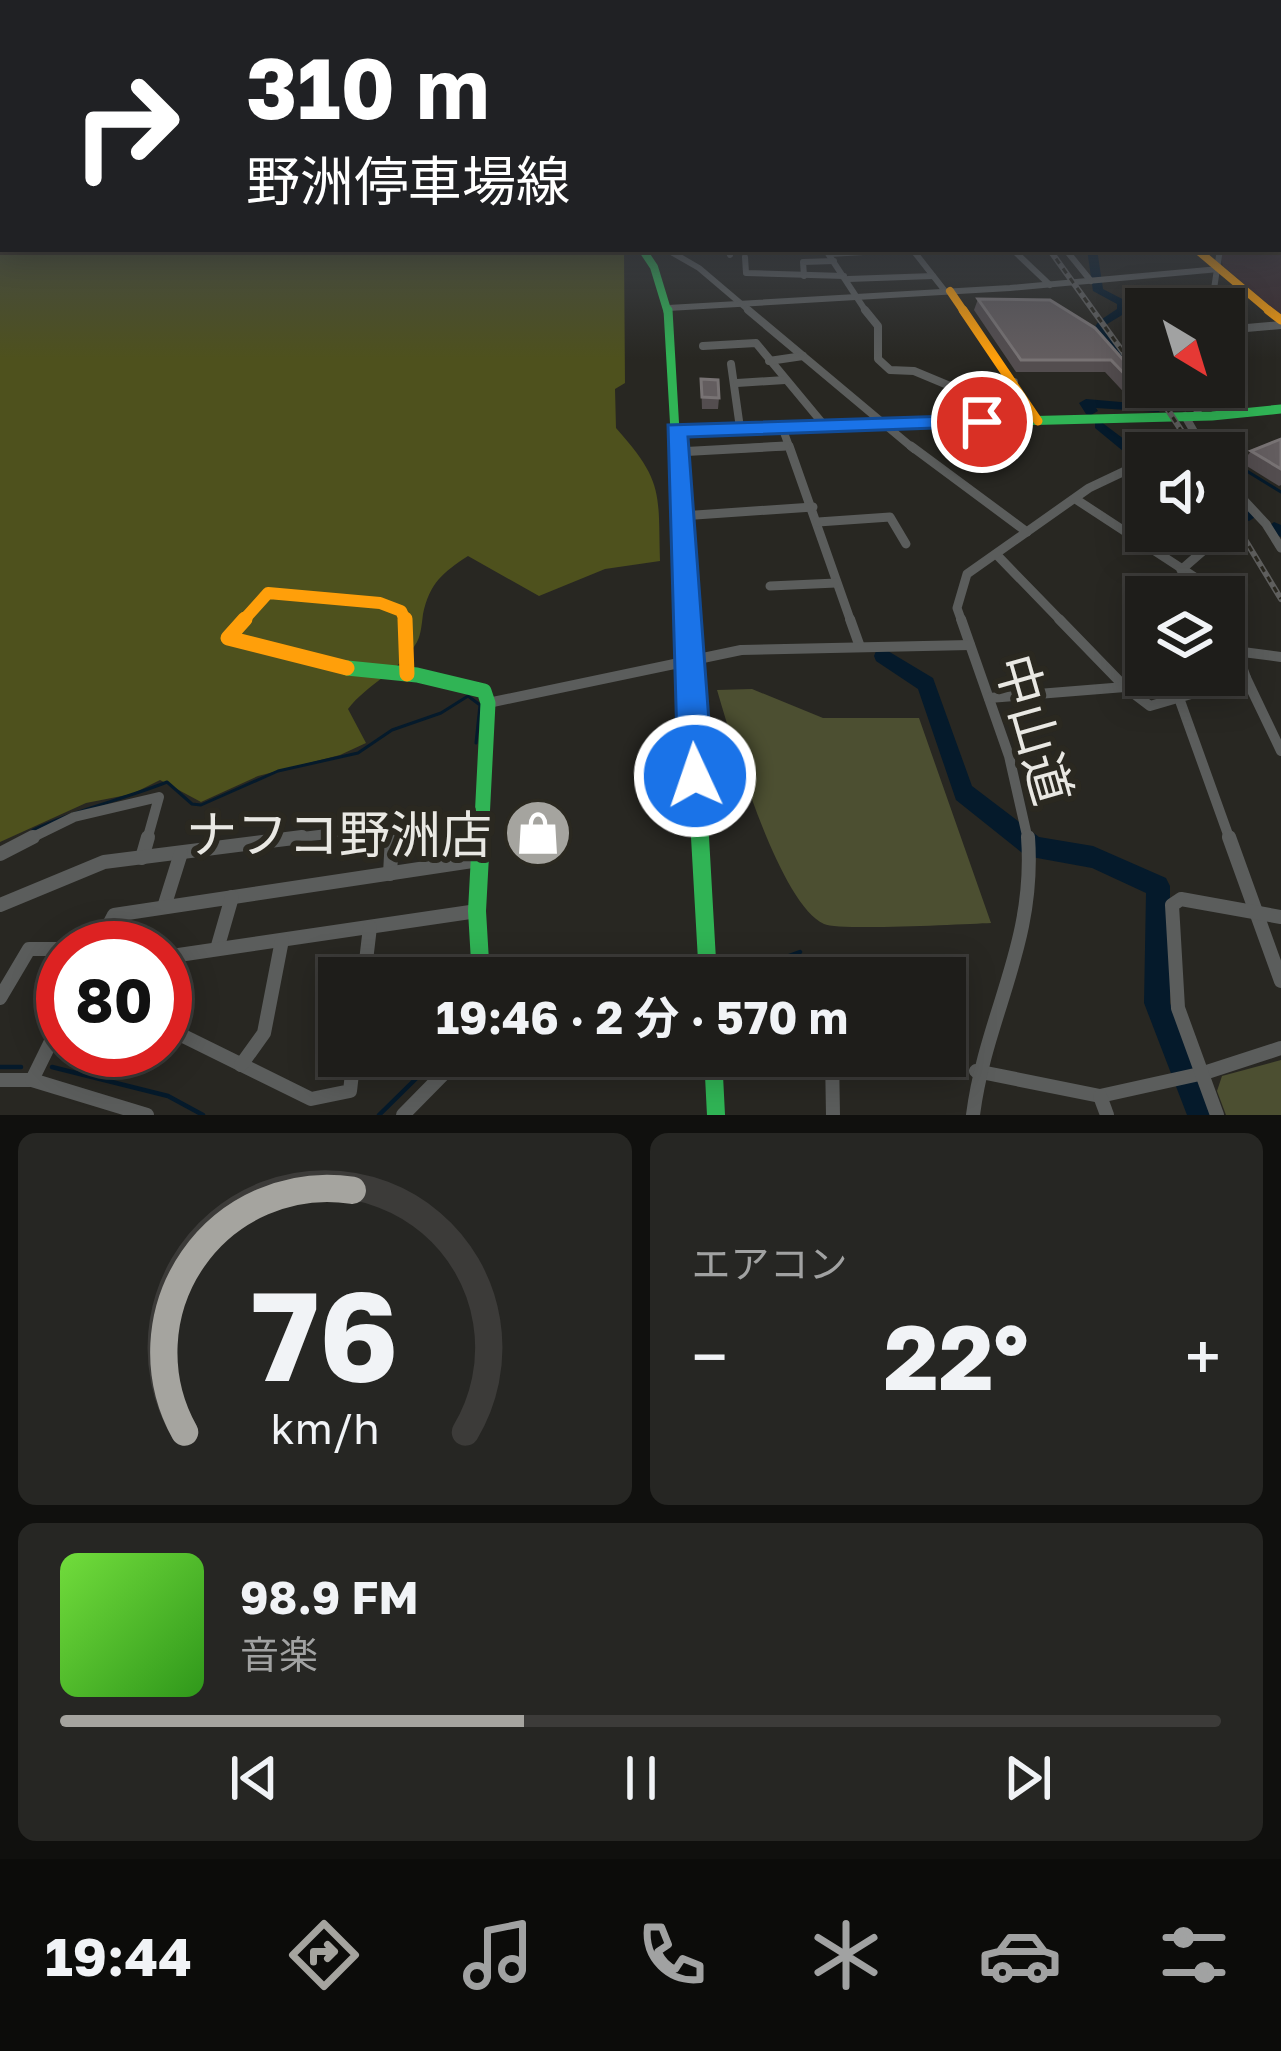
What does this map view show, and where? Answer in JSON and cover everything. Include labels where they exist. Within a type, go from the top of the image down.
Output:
[{"type":"main road","points":[[645,255],[668,308],[707,957]]},
{"type":"main road","points":[[1203,255],[1281,322]]},
{"type":"main road","points":[[948,291],[1038,421]]},
{"type":"main road","points":[[676,430],[1191,416],[1281,409]]},
{"type":"main road","points":[[407,674],[408,625],[401,611],[380,603],[268,593],[228,638],[352,669],[407,674],[484,691],[488,703],[477,911],[480,957]]},
{"type":"main road","points":[[714,1077],[716,1115]]},
{"type":"street","points":[[677,255],[700,268],[884,424],[1027,532]]},
{"type":"street","points":[[804,276],[803,262],[829,255]]},
{"type":"street","points":[[829,255],[878,326],[878,359],[890,370],[914,370],[950,386],[1014,382]]},
{"type":"street","points":[[863,255],[877,277]]},
{"type":"street","points":[[899,255],[914,276]]},
{"type":"street","points":[[918,255],[948,291]]},
{"type":"street","points":[[1018,255],[1050,285]]},
{"type":"street","points":[[1070,255],[1090,281]]},
{"type":"street","points":[[1215,288],[1220,255]]},
{"type":"street","points":[[745,257],[746,273],[933,276]]},
{"type":"street","points":[[668,308],[1050,285],[1219,269]]},
{"type":"street","points":[[1245,328],[1281,322]]},
{"type":"street","points":[[703,346],[756,343],[785,380],[814,403],[824,425]]},
{"type":"street","points":[[770,361],[802,356]]},
{"type":"street","points":[[731,364],[740,428]]},
{"type":"street","points":[[737,383],[785,380]]},
{"type":"street","points":[[1193,432],[1194,408]]},
{"type":"street","points":[[782,427],[860,647]]},
{"type":"street","points":[[677,452],[789,446]]},
{"type":"street","name":"中山道","points":[[973,1115],[976,1071],[1018,955],[1028,908],[1027,845],[1017,778],[957,608],[960,586],[1027,532],[1125,469]]},
{"type":"street","points":[[1077,500],[1191,576]]},
{"type":"street","points":[[1245,502],[1281,548]]},
{"type":"street","points":[[681,516],[813,507]]},
{"type":"street","points":[[818,522],[890,517],[906,544]]},
{"type":"street","points":[[1181,570],[1201,552]]},
{"type":"street","points":[[996,554],[1124,687],[1150,706],[1246,678],[1281,752]]},
{"type":"street","points":[[770,586],[836,584]]},
{"type":"street","points":[[488,703],[741,650],[970,645]]},
{"type":"street","points":[[1245,652],[1281,657]]},
{"type":"street","points":[[989,698],[1124,687]]},
{"type":"street","points":[[1179,698],[1281,981]]},
{"type":"street","points":[[0,854],[74,817],[159,797],[142,857]]},
{"type":"street","points":[[0,905],[104,862],[393,826],[390,874]]},
{"type":"street","points":[[164,907],[181,853]]},
{"type":"street","points":[[110,921],[113,915],[479,860]]},
{"type":"street","points":[[218,950],[232,897]]},
{"type":"street","points":[[1217,1115],[1178,1008],[1172,905],[1181,899],[1281,917]]},
{"type":"street","points":[[192,953],[477,911]]},
{"type":"street","points":[[366,957],[370,927]]},
{"type":"street","points":[[241,1065],[264,1033],[282,940]]},
{"type":"street","points":[[0,998],[29,949],[36,949]]},
{"type":"street","points":[[192,1041],[310,1099],[350,1090],[352,1077]]},
{"type":"street","points":[[976,1071],[1100,1096],[1199,1074],[1281,1048]]},
{"type":"street","points":[[32,1080],[36,1072]]},
{"type":"street","points":[[403,1115],[440,1077]]},
{"type":"street","points":[[833,1115],[837,1114],[834,1077]]},
{"type":"street","points":[[0,1080],[32,1080],[147,1115]]},
{"type":"street","points":[[1100,1096],[1107,1115]]},
{"type":"shaded area","points":[[1281,255],[1281,315],[1223,266],[1221,257]]},
{"type":"green space","points":[[0,255],[624,255],[625,383],[615,389],[616,428],[643,462],[655,489],[660,561],[605,569],[539,596],[468,556],[433,587],[410,652],[348,709],[366,743],[340,755],[258,776],[201,802],[160,780],[132,794],[86,803],[0,842]]},
{"type":"green space","points":[[752,689],[823,718],[919,718],[991,923],[834,926],[807,910],[790,886],[759,818],[717,690]]},
{"type":"green space","points":[[1281,1060],[1281,1115],[1226,1115],[1217,1091],[1222,1076]]},
{"type":"building","points":[[978,299],[1050,300],[1095,328],[1125,362],[1125,374],[1111,360],[1021,360]]},
{"type":"building","points":[[701,379],[718,380],[719,398],[702,397]]},
{"type":"building","points":[[1281,439],[1281,469],[1251,451]]},
{"type":"waterway","points":[[1093,255],[1098,291],[1123,302],[1123,310],[1103,323]]},
{"type":"waterway","points":[[1091,411],[1086,403],[1154,409],[1100,328]]},
{"type":"waterway","points":[[1100,425],[1125,446]]},
{"type":"waterway","points":[[1245,470],[1281,492]]},
{"type":"waterway","points":[[1245,514],[1249,516]]},
{"type":"waterway","points":[[1274,528],[1281,531]]},
{"type":"waterway","points":[[883,656],[926,684],[964,793],[1034,848],[1093,857],[1158,886],[1157,1003],[1201,1115]]},
{"type":"waterway","points":[[33,830],[167,782],[192,804],[201,805],[278,771],[358,753],[392,730],[441,713],[468,696],[480,705],[476,743]]},
{"type":"waterway","points":[[786,957],[800,952]]},
{"type":"waterway","points":[[0,1067],[21,1067]]},
{"type":"waterway","points":[[92,1077],[168,1096],[203,1115]]},
{"type":"waterway","points":[[379,1115],[418,1077]]},
{"type":"railway","points":[[1053,255],[1125,355]]},
{"type":"railway","points":[[1167,408],[1182,432]]},
{"type":"railway","points":[[1245,540],[1281,599]]},
{"type":"traffic: fast","points":[[646,255],[668,308],[707,957]]},
{"type":"traffic: fast","points":[[676,430],[1212,416],[1281,409]]},
{"type":"traffic: fast","points":[[347,668],[417,675],[484,691],[488,703],[477,911],[480,957]]},
{"type":"traffic: fast","points":[[714,1077],[716,1115]]},
{"type":"traffic: slow","points":[[1203,255],[1281,320]]},
{"type":"traffic: slow","points":[[950,291],[1038,421]]},
{"type":"traffic: slow","points":[[347,668],[228,638],[268,593],[380,603],[401,611],[408,625],[407,674]]},
{"type":"place","name":"ナフコ野洲店","points":[[538,833]]},
{"type":"route","points":[[695,776],[676,430],[982,422]]}]
